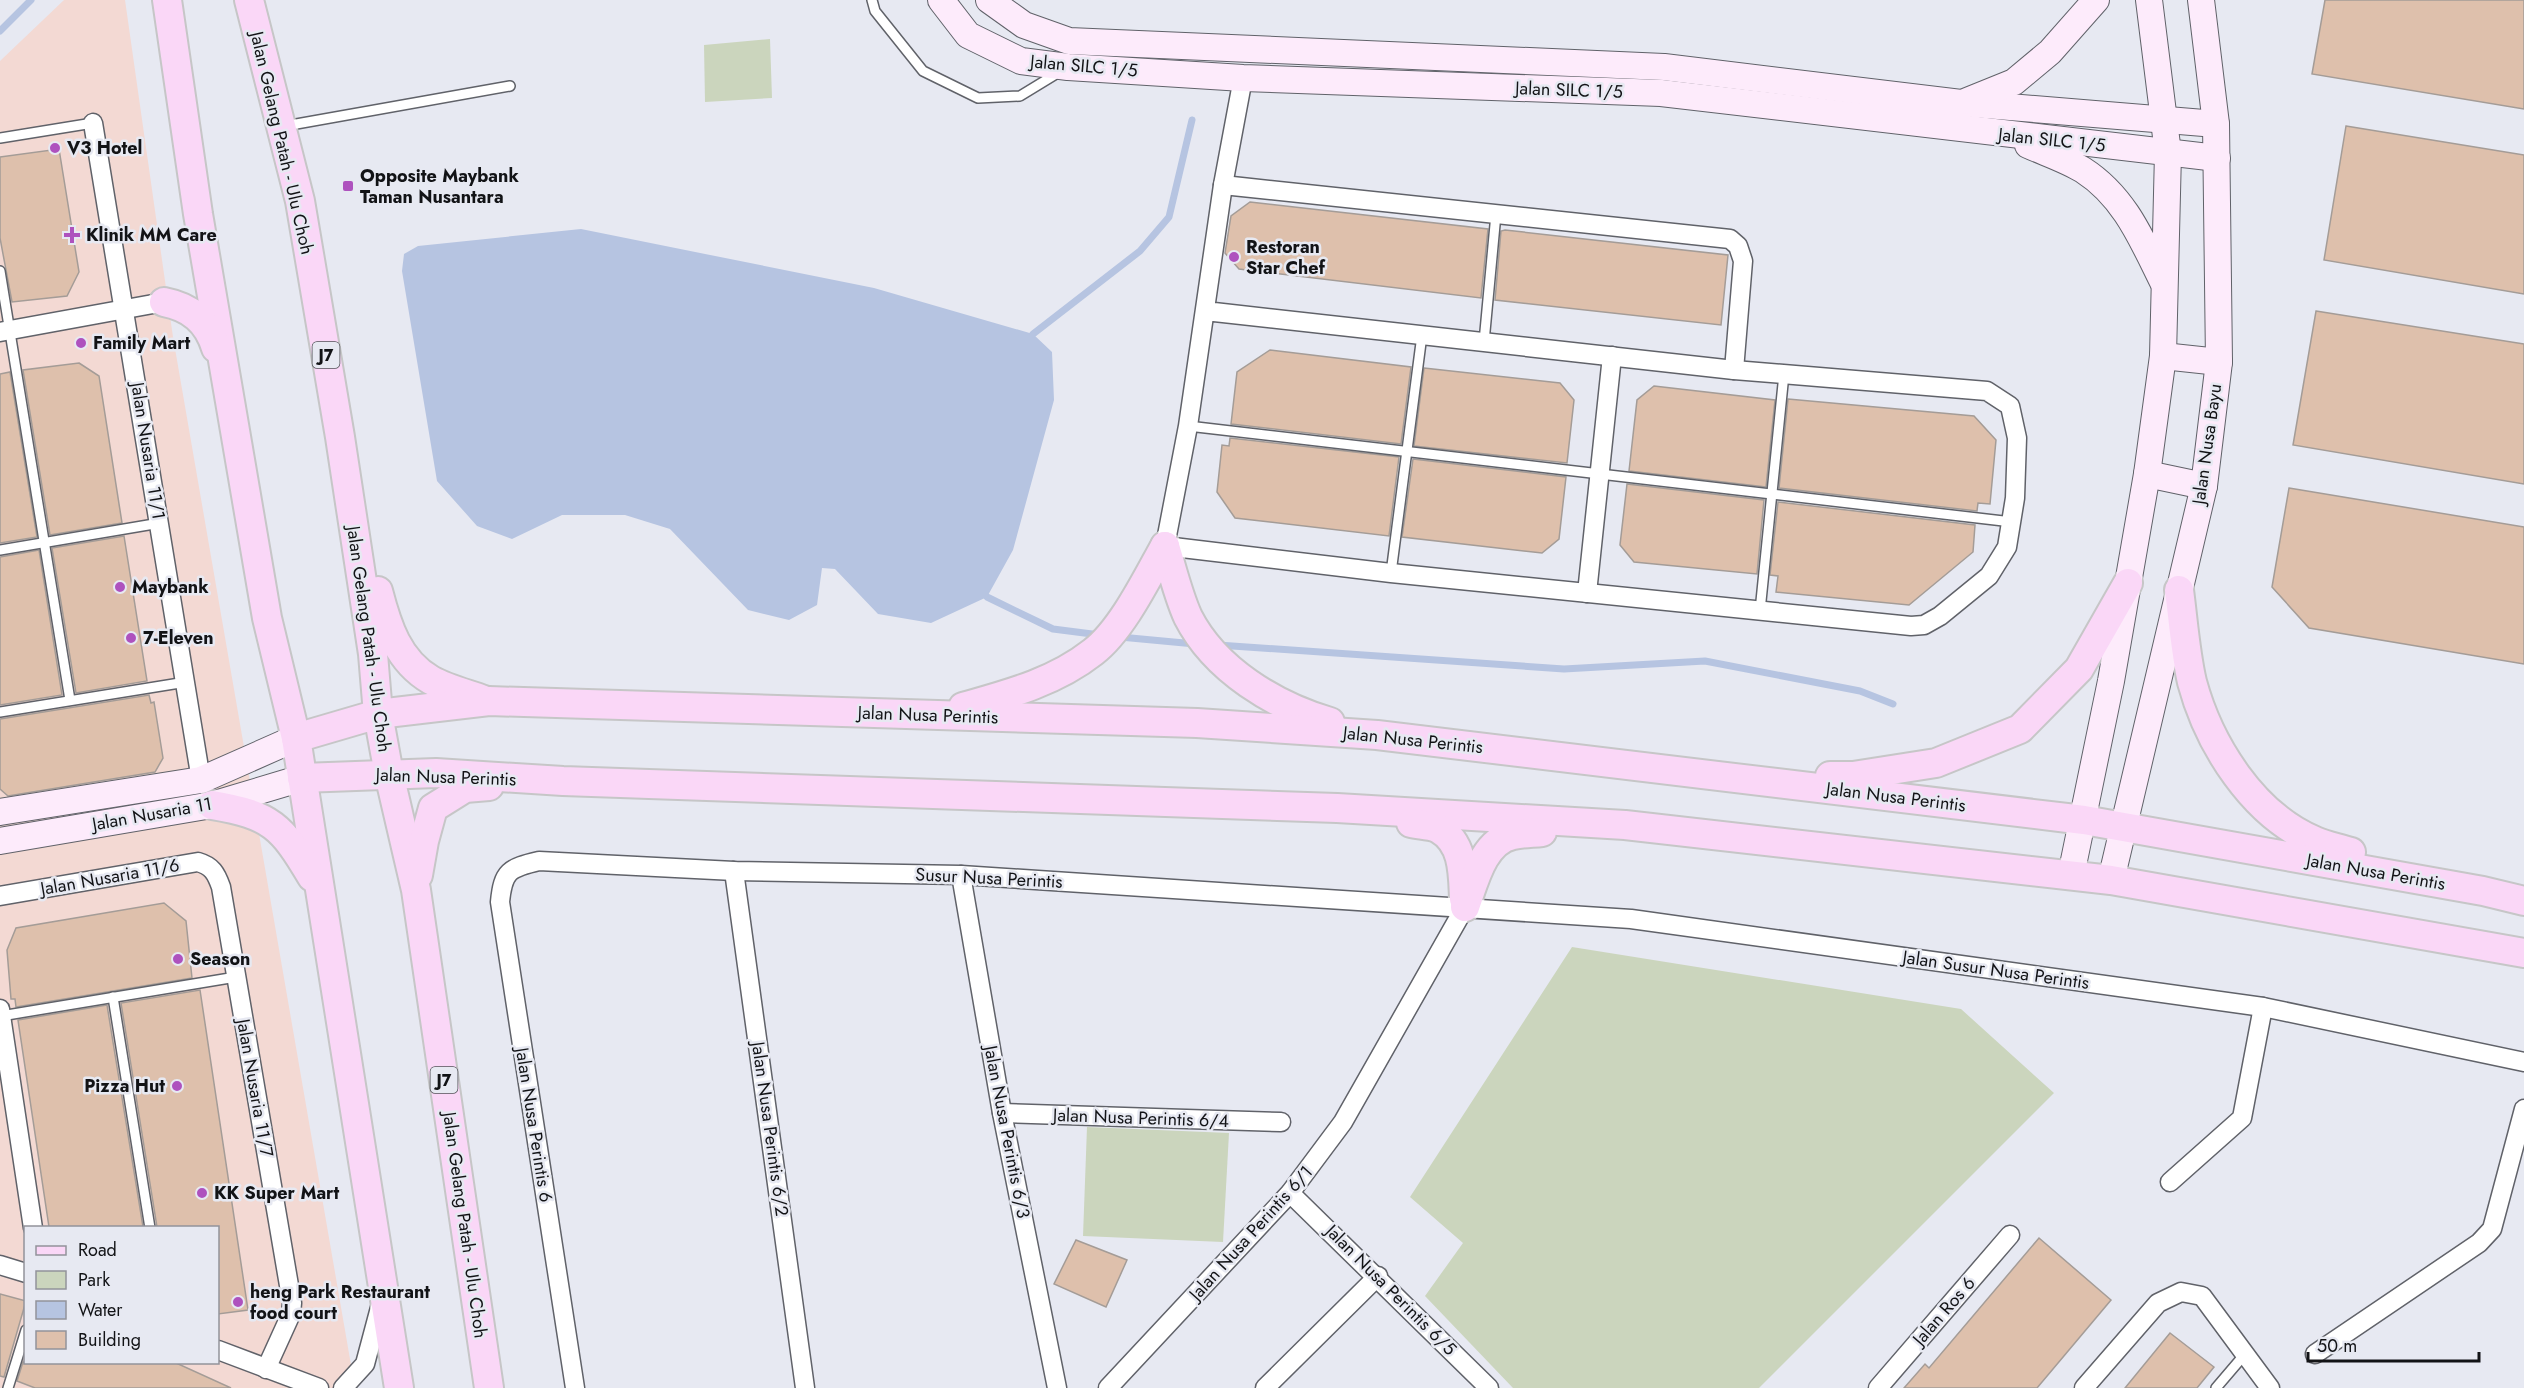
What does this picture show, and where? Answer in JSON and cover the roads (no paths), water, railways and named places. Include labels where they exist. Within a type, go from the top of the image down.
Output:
[{"type":"main road","points":[[167,0],[198,214],[267,618],[296,738],[386,1290],[399,1388]]},
{"type":"main road","name":"Jalan Gelang Patah - Ulu Choh","points":[[249,0],[300,201],[340,437],[373,654],[378,714],[388,774],[416,891],[489,1388]]},
{"type":"main road","points":[[164,302],[186,291],[195,278],[198,214]]},
{"type":"main road","points":[[164,302],[186,306],[200,320],[214,342],[228,387]]},
{"type":"main road","points":[[340,437],[387,625],[406,660],[432,681],[489,701]]},
{"type":"main road","points":[[933,715],[1028,689],[1094,652],[1125,616],[1165,546]]},
{"type":"main road","points":[[1165,546],[1188,617],[1212,651],[1241,679],[1300,713],[1377,735]]},
{"type":"main road","points":[[1699,772],[1853,776],[1936,763],[2020,729],[2079,669],[2128,583]]},
{"type":"main road","points":[[2179,590],[2192,682],[2214,738],[2244,786],[2280,820],[2314,841],[2483,891]]},
{"type":"main road","name":"Jalan Nusa Perintis","points":[[296,738],[378,714],[489,701],[1197,723],[1377,735],[2084,820],[2483,891],[2524,901]]},
{"type":"main road","name":"Jalan Nusa Perintis","points":[[302,778],[436,773],[563,782],[1337,808],[1625,825],[2110,879],[2524,953]]},
{"type":"main road","points":[[416,891],[424,841],[434,808],[446,797],[465,788],[563,782]]},
{"type":"main road","points":[[206,792],[269,823],[290,839],[322,894]]},
{"type":"main road","points":[[1337,808],[1439,829],[1457,848],[1462,865],[1465,907]]},
{"type":"main road","points":[[1465,907],[1481,865],[1492,847],[1511,835],[1625,825]]},
{"type":"street","name":"Jalan SILC 1/5","points":[[941,0],[968,35],[1021,61],[1068,67],[1243,78],[1661,93],[2217,158]]},
{"type":"street","name":"Jalan SILC 1/5","points":[[989,0],[1024,25],[1069,41],[1664,67],[1961,103],[2216,124]]},
{"type":"street","points":[[1961,103],[2014,82],[2050,52],[2096,0]]},
{"type":"street","points":[[2071,875],[2084,820],[2148,474],[2163,356],[2168,153],[2149,0]]},
{"type":"street","name":"Jalan Nusa Bayu","points":[[2110,879],[2204,486],[2219,362],[2216,124],[2201,0]]},
{"type":"street","points":[[1205,311],[1734,370],[1987,391],[2010,406],[2017,438],[2015,498],[2007,547],[1989,576],[1940,616],[1924,625],[1911,626],[1391,573],[1165,546],[1188,426],[1223,185],[1243,78]]},
{"type":"street","name":"Jalan Nusaria 11/1","points":[[93,123],[206,792]]},
{"type":"street","points":[[2007,135],[2083,170],[2119,199],[2141,237],[2165,288]]},
{"type":"street","points":[[1223,185],[1730,239],[1738,246],[1743,261],[1734,370]]},
{"type":"street","points":[[5,331],[164,302]]},
{"type":"street","points":[[1587,593],[1612,356]]},
{"type":"street","points":[[2163,356],[2219,362]]},
{"type":"street","points":[[2148,474],[2204,486]]},
{"type":"street","name":"Jalan Nusaria 11","points":[[0,841],[206,792],[296,738]]},
{"type":"street","name":"Jalan Nusaria 11","points":[[0,812],[206,792],[302,778]]},
{"type":"street","name":"Susur Nusa Perintis","points":[[515,867],[539,861],[734,871],[961,875],[1465,907]]},
{"type":"street","name":"Jalan Nusaria 11/6","points":[[0,896],[198,862],[209,866],[216,875]]},
{"type":"street","name":"Jalan Nusa Perintis 6","points":[[515,867],[502,880],[500,902],[575,1388]]},
{"type":"street","name":"Jalan Nusa Perintis 6/2","points":[[734,871],[805,1388]]},
{"type":"street","name":"Jalan Nusaria 11/7","points":[[216,875],[221,887],[292,1303],[291,1314],[266,1369]]},
{"type":"street","name":"Jalan Nusa Perintis 6/3","points":[[961,875],[1002,1113],[1057,1388]]},
{"type":"street","name":"Jalan Susur Nusa Perintis","points":[[1465,907],[1631,919],[2263,1007],[2524,1062]]},
{"type":"street","name":"Jalan Nusa Perintis 6/1","points":[[1108,1388],[1290,1193],[1343,1122],[1465,907]]},
{"type":"street","points":[[2170,1182],[2242,1118],[2263,1007]]},
{"type":"street","points":[[1,1012],[2,1039],[33,1226]]},
{"type":"street","points":[[2315,1354],[2479,1243],[2492,1229],[2524,1109]]},
{"type":"street","name":"Jalan Nusa Perintis 6/4","points":[[1002,1113],[1281,1122]]},
{"type":"street","name":"Jalan Nusa Perintis 6/5","points":[[1290,1193],[1378,1276],[1489,1388]]},
{"type":"street","name":"Jalan Ros 6","points":[[1878,1388],[2010,1235]]},
{"type":"street","points":[[0,1265],[24,1272]]},
{"type":"street","points":[[1265,1388],[1378,1276]]},
{"type":"street","points":[[343,1388],[364,1364],[386,1290]]},
{"type":"street","points":[[2084,1388],[2158,1303],[2181,1292],[2202,1296],[2270,1388]]},
{"type":"street","points":[[219,1350],[319,1388]]},
{"type":"lane","points":[[872,0],[875,10],[923,71],[978,98],[1020,96],[1068,67]]},
{"type":"lane","points":[[280,127],[510,86]]},
{"type":"lane","points":[[0,138],[93,123]]},
{"type":"lane","points":[[1484,342],[1496,214]]},
{"type":"lane","points":[[0,271],[5,331],[45,542],[70,700]]},
{"type":"lane","points":[[1391,573],[1422,335]]},
{"type":"lane","points":[[1760,611],[1784,374]]},
{"type":"lane","points":[[1188,426],[2012,522]]},
{"type":"lane","points":[[0,550],[160,523]]},
{"type":"lane","points":[[0,712],[186,682]]},
{"type":"lane","points":[[1,1012],[236,977]]},
{"type":"lane","points":[[113,997],[150,1226]]},
{"type":"lane","points":[[8,1388],[24,1336]]},
{"type":"lane","points":[[2216,1388],[2245,1354]]},
{"type":"water","points":[[581,229],[874,288],[1033,334],[1052,352],[1054,400],[1013,550],[987,597],[931,623],[878,614],[835,569],[822,568],[817,605],[789,620],[748,610],[670,529],[625,515],[562,515],[512,539],[477,526],[437,481],[402,271],[404,254],[418,246]]},
{"type":"waterway","points":[[0,31],[31,0]]},
{"type":"waterway","points":[[1033,334],[1140,251],[1169,217],[1192,120]]},
{"type":"waterway","points":[[987,597],[1053,629],[1100,635]]},
{"type":"waterway","points":[[1120,637],[1195,644]]},
{"type":"waterway","points":[[1218,645],[1564,669],[1705,661],[1860,691],[1893,704]]},
{"type":"place","name":"V3 Hotel","points":[[55,148]]},
{"type":"place","name":"Opposite Maybank Taman Nusantara","points":[[348,186]]},
{"type":"place","name":"Klinik MM Care","points":[[72,235]]},
{"type":"place","name":"Restoran Star Chef","points":[[1234,257]]},
{"type":"place","name":"Family Mart","points":[[81,343]]},
{"type":"place","name":"Maybank","points":[[120,587]]},
{"type":"place","name":"7-Eleven","points":[[131,638]]},
{"type":"place","name":"Season","points":[[178,959]]},
{"type":"place","name":"Pizza Hut","points":[[177,1086]]},
{"type":"place","name":"KK Super Mart","points":[[202,1193]]},
{"type":"place","name":"heng Park Restaurant food court","points":[[238,1302]]}]
